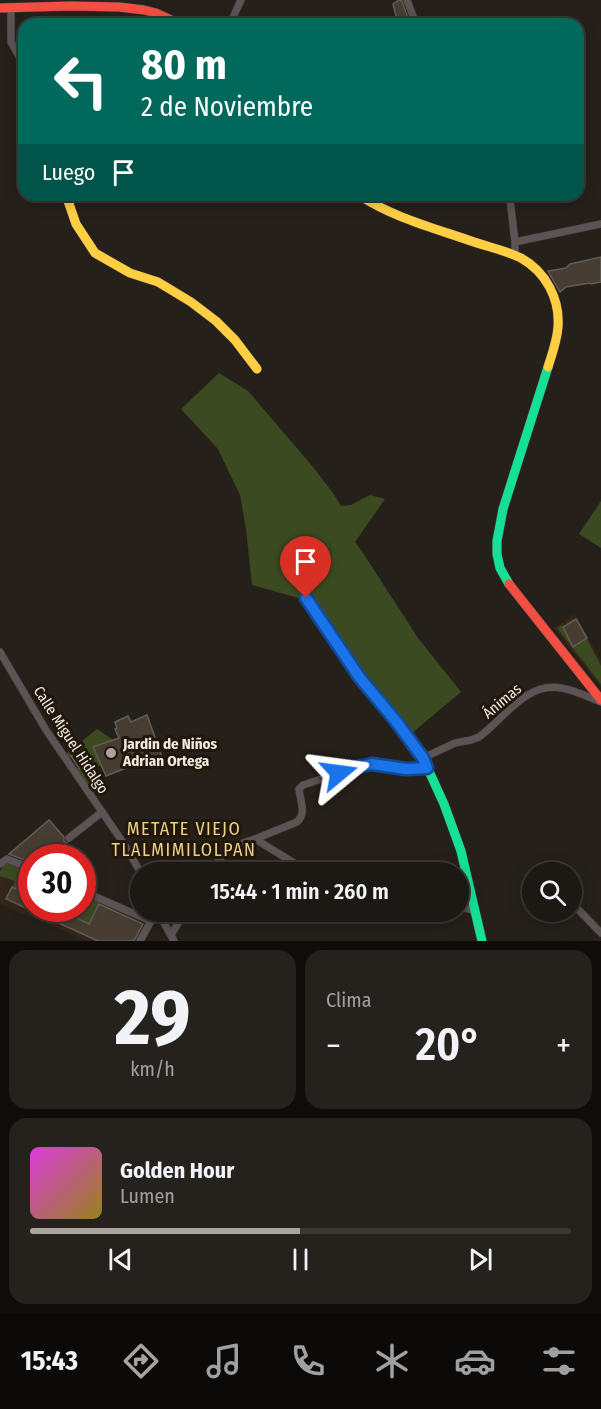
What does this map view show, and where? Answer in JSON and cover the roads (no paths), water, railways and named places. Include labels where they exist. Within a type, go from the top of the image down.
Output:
[{"type":"main road","points":[[0,8],[121,6],[154,11],[171,18]]},
{"type":"main road","points":[[68,201],[80,231],[95,253],[130,273],[158,282],[191,302],[216,321],[235,340],[257,369]]},
{"type":"main road","points":[[368,201],[395,215],[515,255],[532,264],[549,284],[556,305],[558,329],[503,508],[497,541],[500,568],[511,589],[601,701]]},
{"type":"main road","points":[[306,598],[360,678],[423,758],[461,851],[482,941]]},
{"type":"street","points":[[0,8],[1,0]]},
{"type":"street","points":[[233,18],[241,0]]},
{"type":"street","points":[[407,0],[414,18]]},
{"type":"street","points":[[11,8],[11,42],[18,54]]},
{"type":"street","points":[[510,201],[515,255]]},
{"type":"street","points":[[515,242],[601,224]]},
{"type":"street","name":"Calle Miguel Hidalgo","points":[[0,652],[46,730],[135,862]]},
{"type":"street","name":"Ánimas","points":[[423,758],[449,745],[479,737],[532,692],[551,687],[562,688],[601,701]]},
{"type":"street","points":[[217,862],[237,844],[300,820],[303,811],[299,789],[303,785],[365,765],[406,769],[427,768]]},
{"type":"street","points":[[69,838],[102,812]]},
{"type":"street","points":[[255,839],[292,862]]},
{"type":"street","points":[[2,862],[7,859],[18,863]]},
{"type":"street","points":[[96,897],[130,912]]},
{"type":"street","points":[[469,909],[474,910]]},
{"type":"street","points":[[582,913],[601,933]]},
{"type":"street","points":[[140,941],[150,922]]},
{"type":"street","points":[[163,922],[172,938]]},
{"type":"street","points":[[172,938],[180,922]]},
{"type":"place","name":"Jardin de Niños Adrian Ortega","points":[[111,753]]},
{"type":"district","name":"METATE VIEJO TLALMIMILOLPAN","points":[[184,839]]}]
